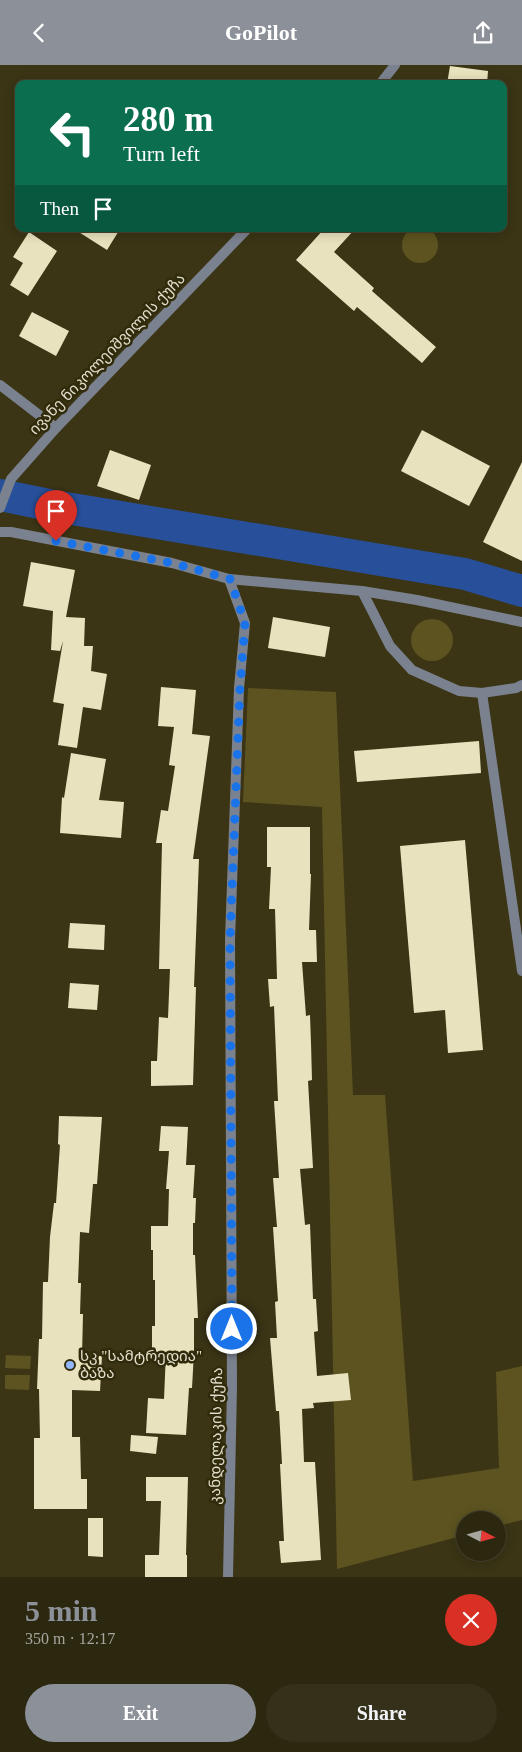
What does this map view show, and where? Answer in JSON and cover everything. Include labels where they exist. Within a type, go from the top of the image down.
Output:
[{"type":"street","points":[[383,80],[394,65]]},
{"type":"street","name":"ივანე ნიკოლეიშვილის ქუჩა","points":[[2,504],[11,479],[56,428],[244,232]]},
{"type":"street","points":[[0,385],[56,428]]},
{"type":"street","points":[[0,532],[11,532],[172,563],[230,579],[362,591],[417,600],[522,622]]},
{"type":"street","name":"კანდელაკის ქუჩა","points":[[228,1577],[232,1387],[230,940],[240,688],[245,623],[230,579]]},
{"type":"street","points":[[362,591],[390,646],[412,670],[459,691],[482,693],[516,688],[522,685]]},
{"type":"street","points":[[482,693],[522,971]]},
{"type":"shaded area","points":[[407,232],[433,232],[438,245],[433,258],[420,263],[407,258],[402,245]]},
{"type":"shaded area","points":[[432,619],[447,625],[453,640],[447,655],[432,661],[417,655],[411,640],[417,625]]},
{"type":"shaded area","points":[[248,688],[336,692],[353,1095],[385,1095],[413,1481],[499,1468],[496,1372],[522,1366],[522,1520],[506,1524],[506,1511],[456,1511],[456,1537],[337,1569],[322,807],[243,802]]},
{"type":"shaded area","points":[[6,1355],[31,1356],[30,1369],[5,1368]]},
{"type":"shaded area","points":[[5,1375],[30,1375],[29,1390],[5,1389]]},
{"type":"building","points":[[450,66],[488,71],[487,80],[448,80]]},
{"type":"building","points":[[29,232],[57,251],[28,296],[10,285],[23,263],[13,257]]},
{"type":"building","points":[[79,232],[118,232],[107,250]]},
{"type":"building","points":[[321,232],[352,232],[334,252],[374,288],[372,291],[436,347],[422,363],[357,307],[354,311],[296,260]]},
{"type":"building","points":[[32,312],[69,331],[56,356],[19,336]]},
{"type":"building","points":[[422,430],[490,466],[469,506],[401,471]]},
{"type":"building","points":[[110,450],[151,465],[139,500],[97,486]]},
{"type":"building","points":[[522,462],[522,561],[483,542]]},
{"type":"building","points":[[31,562],[75,570],[66,617],[85,618],[84,646],[93,646],[91,671],[107,674],[101,710],[83,707],[77,748],[58,745],[64,704],[53,702],[63,641],[60,651],[51,650],[53,611],[23,606]]},
{"type":"building","points":[[273,617],[330,627],[325,657],[268,648]]},
{"type":"building","points":[[161,687],[196,690],[192,734],[210,736],[193,859],[199,859],[194,987],[196,987],[193,1085],[151,1086],[151,1061],[157,1061],[159,1017],[168,1018],[170,969],[159,969],[162,843],[156,843],[161,810],[168,811],[175,766],[169,765],[174,727],[158,726]]},
{"type":"building","points":[[479,741],[481,773],[357,782],[354,751]]},
{"type":"building","points":[[71,753],[106,759],[99,800],[124,802],[121,838],[60,833],[62,797],[64,798]]},
{"type":"building","points":[[267,827],[310,827],[309,930],[316,930],[317,962],[302,962],[306,1016],[310,1015],[312,1080],[308,1081],[313,1168],[300,1169],[305,1225],[310,1224],[313,1299],[316,1299],[318,1331],[314,1332],[317,1376],[348,1373],[351,1400],[313,1403],[314,1408],[302,1409],[304,1462],[315,1462],[321,1560],[281,1563],[279,1541],[284,1541],[280,1464],[282,1464],[279,1411],[276,1411],[270,1338],[277,1338],[275,1302],[278,1301],[273,1227],[277,1227],[273,1178],[279,1178],[274,1101],[278,1101],[274,1006],[270,1007],[268,979],[277,979],[275,909],[269,909],[271,867],[267,867]]},
{"type":"building","points":[[465,840],[483,1050],[448,1053],[445,1010],[414,1013],[400,846]]},
{"type":"building","points":[[70,923],[105,925],[104,950],[68,948]]},
{"type":"building","points":[[70,983],[99,985],[97,1010],[68,1008]]},
{"type":"building","points":[[59,1116],[102,1117],[97,1184],[93,1184],[89,1233],[80,1232],[78,1283],[81,1283],[80,1314],[83,1314],[82,1356],[102,1356],[100,1391],[72,1390],[72,1437],[80,1437],[81,1479],[87,1479],[87,1509],[34,1509],[34,1438],[40,1438],[39,1389],[37,1389],[39,1339],[42,1339],[43,1282],[48,1282],[50,1237],[54,1203],[56,1203],[60,1145],[58,1144]]},
{"type":"building","points":[[161,1126],[188,1127],[186,1165],[195,1165],[193,1198],[196,1198],[195,1223],[193,1223],[193,1255],[195,1255],[198,1318],[194,1318],[192,1388],[189,1388],[186,1435],[146,1433],[148,1398],[164,1399],[166,1352],[152,1352],[152,1326],[155,1326],[155,1280],[153,1280],[151,1226],[168,1226],[169,1189],[166,1189],[169,1151],[159,1151]]},
{"type":"building","points":[[131,1435],[158,1437],[156,1454],[130,1451]]},
{"type":"building","points":[[146,1477],[188,1477],[187,1577],[145,1577],[145,1555],[159,1555],[161,1501],[146,1501]]},
{"type":"building","points":[[88,1518],[103,1518],[103,1557],[88,1556]]},
{"type":"waterway","points":[[0,495],[54,506],[465,574],[522,591]]},
{"type":"place","name":"სკ \"სამტრედია\" ბაზა","points":[[70,1365]]},
{"type":"route","points":[[56,541],[172,563],[230,579],[245,623],[240,688],[230,940],[232,1329]]}]
